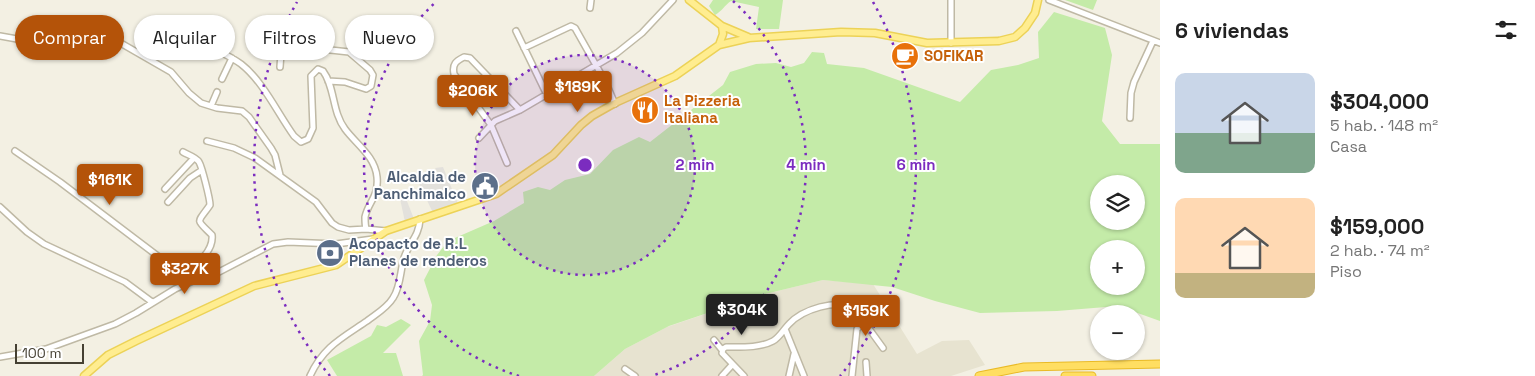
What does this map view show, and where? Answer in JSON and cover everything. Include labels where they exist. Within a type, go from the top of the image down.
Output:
[{"type":"highway","points":[[979,376],[1024,367],[1160,364]]},
{"type":"highway","points":[[1065,376],[1092,376]]},
{"type":"main road","points":[[689,0],[722,26],[749,38]]},
{"type":"main road","points":[[84,376],[108,355],[254,286],[336,265],[361,244],[386,231],[492,196],[553,155],[584,122],[615,104],[675,76],[718,45],[749,38],[868,32],[927,43],[1000,41],[1012,38],[1022,32],[1035,13],[1038,0]]},
{"type":"main road","points":[[718,45],[722,38],[722,26]]},
{"type":"street","points":[[590,8],[591,0]]},
{"type":"street","points":[[479,138],[495,121],[547,95],[617,53],[642,33],[673,0]]},
{"type":"street","points":[[951,0],[951,43]]},
{"type":"street","points":[[1048,0],[1158,42],[1134,82],[1131,94],[1130,118]]},
{"type":"street","points":[[524,48],[572,26],[578,32],[606,83],[615,104]]},
{"type":"street","points":[[0,36],[17,40],[29,35],[70,30],[98,30],[134,50]]},
{"type":"street","points":[[516,31],[547,95]]},
{"type":"street","points":[[328,81],[345,82],[366,89],[371,86],[373,75],[370,70],[350,52],[335,50]]},
{"type":"street","points":[[507,163],[491,125],[454,74],[453,67],[464,57],[470,58],[520,110]]},
{"type":"street","points":[[151,60],[171,72],[189,93],[201,102],[211,106],[242,111],[249,117],[275,155],[280,175]]},
{"type":"street","points":[[222,79],[231,60]]},
{"type":"street","points":[[235,60],[255,79],[279,111],[294,136],[301,142],[308,139],[313,128],[311,76],[316,70],[321,69],[325,73],[337,113],[345,129],[367,154],[376,172],[376,193],[365,217],[366,229]]},
{"type":"street","points":[[280,60],[280,67]]},
{"type":"street","points":[[211,106],[217,92]]},
{"type":"street","points":[[207,141],[234,148],[255,158],[316,202],[332,223],[338,227],[349,230],[386,231]]},
{"type":"street","points":[[15,151],[60,182],[167,263],[197,279]]},
{"type":"street","points":[[183,152],[200,163],[210,205],[200,217],[199,222],[200,226],[212,235],[212,240],[200,263],[185,274]]},
{"type":"street","points":[[165,189],[194,158]]},
{"type":"street","points":[[168,202],[190,178],[202,170]]},
{"type":"street","points":[[0,207],[27,232],[44,244],[125,282],[152,302]]},
{"type":"street","points":[[310,376],[318,360],[331,345],[380,311],[394,296],[399,284],[405,256],[418,232],[420,219]]},
{"type":"street","points":[[0,357],[46,348],[127,319],[175,289],[197,279],[218,273],[273,244],[298,242],[361,244]]},
{"type":"street","points":[[852,376],[857,329],[886,302]]},
{"type":"street","points":[[722,350],[726,347],[759,345],[774,341],[799,316],[820,307],[841,304],[854,308],[884,348]]},
{"type":"street","points":[[785,329],[804,376]]},
{"type":"street","points":[[714,340],[722,350],[722,354],[744,376]]},
{"type":"street","points":[[789,376],[794,353]]},
{"type":"street","points":[[866,362],[867,376]]},
{"type":"street","points":[[722,376],[732,365]]},
{"type":"street","points":[[626,369],[635,376]]},
{"type":"shaded area","points":[[443,167],[458,204],[433,213],[418,181],[438,173],[435,168]]},
{"type":"shaded area","points":[[403,191],[414,219],[405,222],[399,194]]},
{"type":"shaded area","points":[[823,280],[873,284],[917,354],[942,341],[969,340],[985,365],[951,376],[594,376],[625,349],[667,327],[761,295]]},
{"type":"green space","points":[[713,0],[783,0],[779,29],[756,29],[759,7],[731,1],[715,15],[709,6]]},
{"type":"green space","points":[[1065,0],[1097,0],[1093,10]]},
{"type":"green space","points":[[1054,12],[1105,28],[1112,55],[1102,121],[1120,144],[1160,144],[1160,321],[1145,316],[1145,305],[1090,305],[1090,308],[1057,311],[980,313],[892,287],[823,280],[761,295],[669,326],[625,349],[594,376],[422,376],[419,341],[430,321],[432,305],[424,280],[437,255],[448,241],[494,221],[524,203],[523,192],[538,187],[550,190],[565,180],[590,174],[613,150],[639,137],[650,142],[723,85],[730,72],[756,64],[776,63],[791,67],[804,63],[812,52],[824,53],[827,64],[864,68],[960,102],[991,70],[1018,65],[1039,58],[1038,32]]},
{"type":"green space","points":[[401,319],[411,325],[383,353],[396,353],[403,376],[337,376],[327,360],[371,336],[377,325],[386,327]]},
{"type":"place","name":"SOFIKAR","points":[[905,56]]},
{"type":"place","name":"La Pizzeria Italiana","points":[[645,110]]},
{"type":"place","name":"Alcaldia de Panchimalco","points":[[485,186]]},
{"type":"place","name":"Acopacto de R.L Planes de renderos","points":[[330,253]]}]
